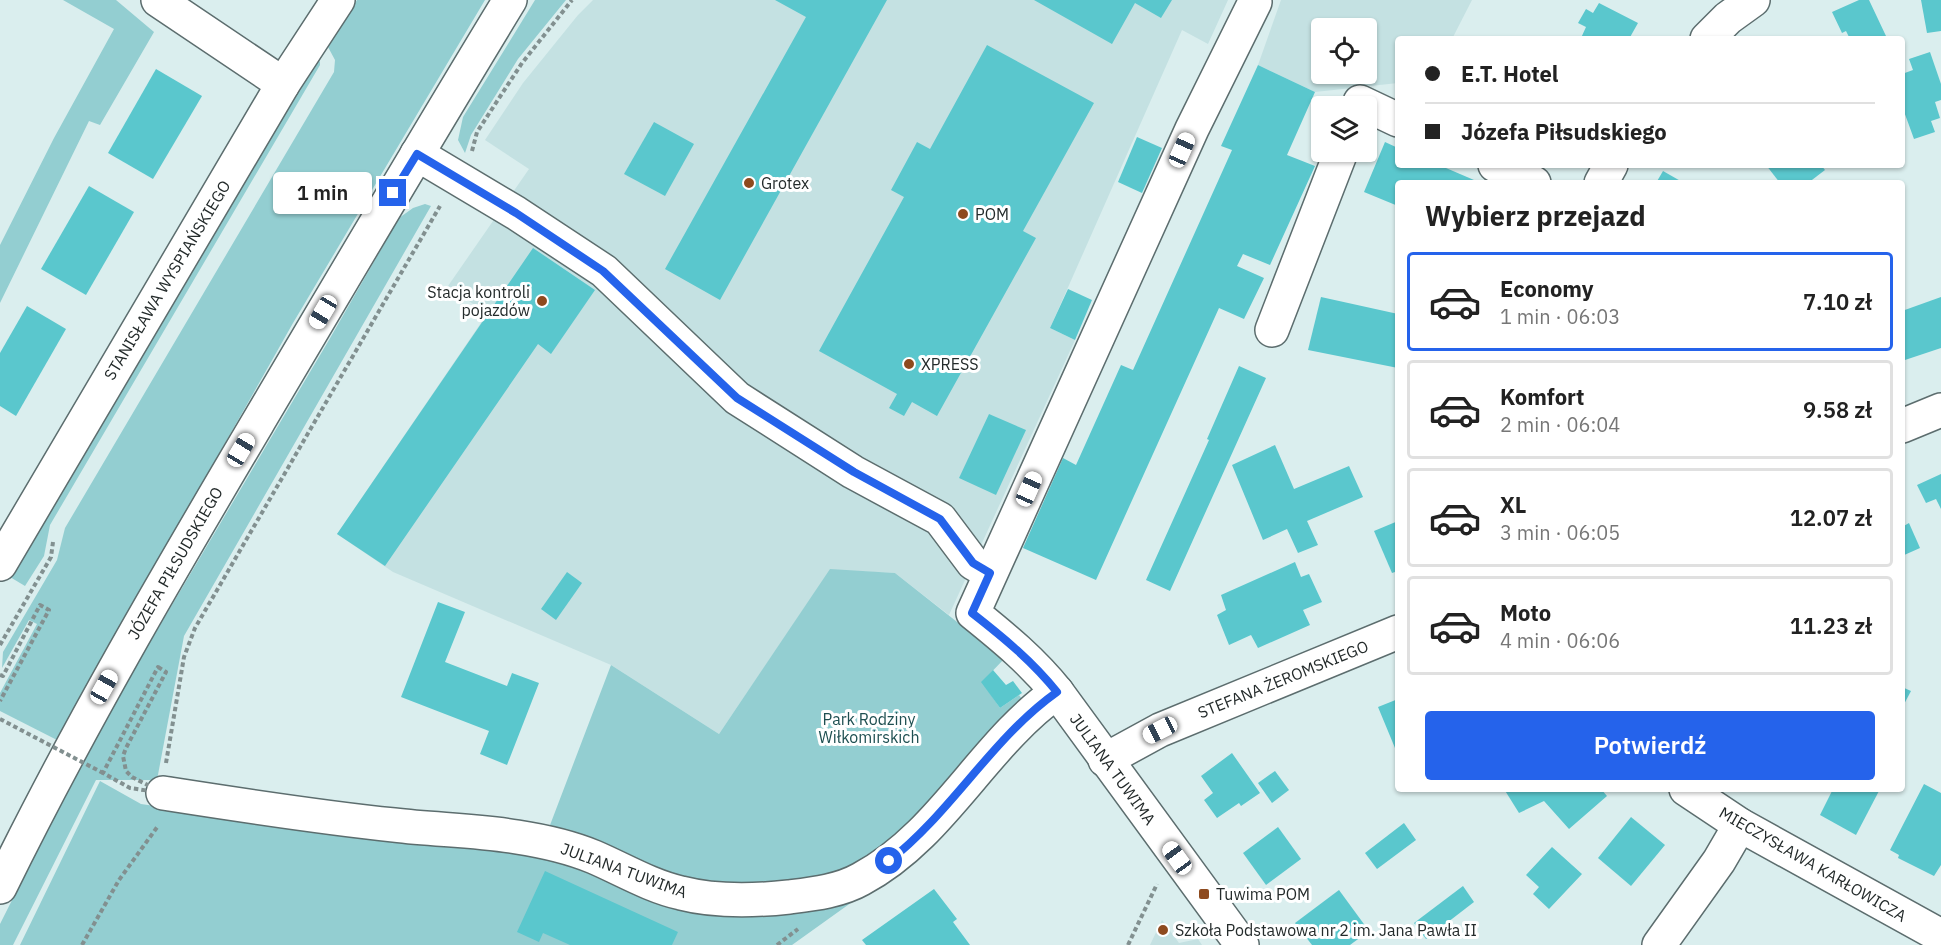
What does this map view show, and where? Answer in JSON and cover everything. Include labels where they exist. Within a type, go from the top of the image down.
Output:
[{"type":"street","points":[[158,0],[283,84]]},
{"type":"street","name":"STANISŁAWA WYSPIAŃSKIEGO","points":[[0,564],[283,84],[339,0]]},
{"type":"street","name":"JÓZEFA PIŁSUDSKIEGO","points":[[0,887],[93,706],[160,588],[510,0]]},
{"type":"street","points":[[1710,36],[1728,18],[1753,0]]},
{"type":"street","points":[[1057,692],[1038,668],[972,613],[1192,129],[1255,2]]},
{"type":"street","points":[[1377,110],[1395,119]]},
{"type":"street","points":[[417,154],[516,213],[603,271],[737,398],[854,472],[940,519],[973,563],[990,573]]},
{"type":"street","points":[[1272,330],[1337,162]]},
{"type":"street","points":[[1502,168],[1528,180]]},
{"type":"street","points":[[1905,425],[1941,410]]},
{"type":"street","name":"STEFANA ŻEROMSKIEGO","points":[[1105,760],[1160,730],[1395,633]]},
{"type":"street","name":"JULIANA TUWIMA","points":[[163,796],[336,819],[517,837],[591,856],[679,893],[706,898],[737,901],[806,895],[858,881],[879,869],[919,835],[1027,716],[1057,692],[1242,945]]},
{"type":"street","name":"MIECZYSŁAWA KARŁOWICZA","points":[[1690,792],[1740,825],[1936,938]]},
{"type":"street","points":[[1659,945],[1719,861],[1740,825]]},
{"type":"path","points":[[82,945],[163,796],[184,657],[195,628],[469,157],[477,132],[522,63],[572,0]]},
{"type":"path","points":[[0,675],[3,676],[40,605],[49,610],[0,701]]},
{"type":"path","points":[[103,773],[158,667],[166,672],[123,756],[126,771],[132,777],[163,796]]},
{"type":"path","points":[[0,719],[130,788]]},
{"type":"path","points":[[1128,945],[1153,891],[1177,858]]},
{"type":"path","points":[[784,945],[787,938]]},
{"type":"shaded area","points":[[593,0],[1228,0],[1208,44],[1182,30],[1050,328],[1075,340],[949,615],[895,573],[830,570],[719,734],[611,665],[393,572],[337,534],[487,314],[448,286],[529,169],[485,140],[523,83]]},
{"type":"shaded area","points":[[1281,0],[1472,0],[1454,36],[1395,36],[1395,83],[1315,92],[1258,65]]},
{"type":"shaded area","name":"Szkoła Podstawowa nr 2 im. Jana Pawła II","points":[[1162,920],[1179,943],[1198,939],[1202,945],[1150,945]]},
{"type":"green space","points":[[63,0],[116,0],[154,32],[100,125],[89,121],[0,303],[0,245],[54,138],[114,29]]},
{"type":"green space","points":[[357,0],[485,0],[293,323],[57,740],[0,711],[0,693],[37,624],[29,620],[2,668],[3,652],[57,560],[65,528],[334,72],[335,60],[328,47]]},
{"type":"green space","points":[[535,0],[566,0],[518,59],[471,135],[465,153],[458,140],[463,117]]},
{"type":"green space","points":[[317,58],[320,65],[50,525],[44,556],[25,586],[10,577]]},
{"type":"green space","points":[[425,204],[431,206],[184,636],[157,780],[96,780],[13,945],[0,945],[0,924],[77,771],[134,669],[399,218],[413,208]]},
{"type":"green space","name":"Park Rodziny Wiłkomirskich","points":[[830,569],[895,573],[1004,659],[982,682],[1000,708],[1019,695],[1039,722],[915,857],[792,945],[20,945],[100,781],[141,804],[334,832],[539,854],[611,665],[719,734]]},
{"type":"building","name":"Grotex","points":[[775,0],[887,0],[720,300],[665,269],[806,17]]},
{"type":"building","points":[[1034,0],[1172,0],[1161,18],[1135,3],[1112,44]]},
{"type":"building","points":[[1859,0],[1869,0],[1886,36],[1848,36],[1846,31],[1842,33],[1832,12]]},
{"type":"building","points":[[1921,0],[1941,0],[1941,31],[1927,33]]},
{"type":"building","points":[[1599,3],[1638,23],[1631,36],[1582,36],[1586,27],[1578,23],[1586,9],[1593,13]]},
{"type":"building","name":"POM","points":[[987,45],[1094,103],[1023,231],[1036,238],[937,416],[912,402],[904,416],[889,408],[897,394],[819,351],[904,197],[891,190],[917,142],[930,149]]},
{"type":"building","points":[[1930,52],[1941,84],[1941,100],[1935,102],[1940,118],[1931,121],[1935,132],[1914,139],[1905,114],[1905,73],[1913,70],[1909,59]]},
{"type":"building","points":[[1258,65],[1315,92],[1311,96],[1311,101],[1287,155],[1315,166],[1270,265],[1243,254],[1237,266],[1264,278],[1244,319],[1219,308],[1096,580],[1023,548],[1063,458],[1076,465],[1121,365],[1133,370],[1232,150],[1221,146]]},
{"type":"building","points":[[156,69],[202,96],[153,179],[108,153]]},
{"type":"building","points":[[654,122],[694,144],[665,196],[624,174]]},
{"type":"building","points":[[1137,137],[1162,148],[1142,193],[1118,182]]},
{"type":"building","points":[[1385,142],[1395,147],[1395,168],[1446,168],[1474,180],[1395,180],[1395,205],[1364,192]]},
{"type":"building","points":[[1768,168],[1823,168],[1825,170],[1812,180],[1778,180]]},
{"type":"building","points":[[1663,171],[1679,180],[1658,180]]},
{"type":"building","points":[[89,186],[134,212],[86,295],[41,269]]},
{"type":"building","points":[[533,248],[595,290],[551,354],[538,344],[385,566],[337,534]]},
{"type":"building","points":[[1068,289],[1092,300],[1075,340],[1050,328]]},
{"type":"building","points":[[1321,297],[1395,313],[1395,367],[1308,350]]},
{"type":"building","points":[[1941,297],[1941,348],[1905,360],[1905,310]]},
{"type":"building","points":[[27,306],[66,329],[16,416],[0,406],[0,353]]},
{"type":"building","points":[[1239,366],[1266,378],[1170,591],[1146,580],[1209,440],[1207,439]]},
{"type":"building","points":[[989,414],[1026,430],[996,495],[959,478]]},
{"type":"building","points":[[1275,445],[1294,489],[1349,466],[1363,497],[1307,521],[1318,545],[1298,553],[1287,529],[1263,540],[1232,465]]},
{"type":"building","points":[[1941,474],[1941,509],[1936,499],[1926,503],[1917,485]]},
{"type":"building","points":[[1395,522],[1395,572],[1392,573],[1374,531]]},
{"type":"building","points":[[1909,523],[1920,548],[1905,555],[1905,525]]},
{"type":"building","points":[[1295,562],[1301,577],[1309,574],[1322,602],[1303,610],[1310,625],[1258,648],[1251,635],[1229,645],[1217,615],[1226,610],[1221,595]]},
{"type":"building","points":[[567,572],[582,583],[556,620],[541,609]]},
{"type":"building","points":[[438,602],[465,612],[445,662],[507,686],[512,673],[539,683],[507,765],[480,754],[489,731],[401,697]]},
{"type":"building","points":[[993,670],[1006,685],[1013,681],[1022,693],[1000,708],[981,682]]},
{"type":"building","points":[[1905,688],[1911,691],[1905,702]]},
{"type":"building","points":[[1395,700],[1395,748],[1378,707]]},
{"type":"building","points":[[1232,753],[1260,793],[1241,806],[1239,803],[1217,818],[1204,800],[1213,793],[1201,776]]},
{"type":"building","points":[[1275,771],[1289,790],[1272,803],[1258,783]]},
{"type":"building","points":[[1924,784],[1941,793],[1941,865],[1934,876],[1898,858],[1899,855],[1890,850]]},
{"type":"building","points":[[1506,792],[1604,792],[1607,796],[1569,829],[1544,801],[1519,813]]},
{"type":"building","points":[[1832,792],[1878,792],[1856,835],[1820,815]]},
{"type":"building","points":[[1631,817],[1665,845],[1631,886],[1598,858]]},
{"type":"building","points":[[1404,823],[1416,840],[1377,869],[1365,853]]},
{"type":"building","points":[[1278,827],[1301,859],[1266,885],[1243,853]]},
{"type":"building","points":[[1552,847],[1582,874],[1549,909],[1533,894],[1539,887],[1526,875]]},
{"type":"building","points":[[545,871],[678,932],[672,945],[570,945],[543,933],[539,942],[517,932]]},
{"type":"building","points":[[1463,886],[1474,902],[1426,939],[1414,923]]},
{"type":"building","points":[[934,889],[957,919],[953,922],[970,945],[866,945],[862,940]]},
{"type":"building","points":[[1339,890],[1369,931],[1350,945],[1312,945],[1295,923]]},
{"type":"place","name":"Grotex","points":[[749,183]]},
{"type":"place","name":"POM","points":[[963,214]]},
{"type":"place","name":"Stacja kontroli pojazdów","points":[[542,301]]},
{"type":"place","name":"XPRESS","points":[[909,364]]},
{"type":"place","name":"Tuwima POM","points":[[1204,894]]},
{"type":"place","name":"Szkoła Podstawowa nr 2 im. Jana Pawła II","points":[[1163,930]]},
{"type":"route","points":[[393,193],[417,154],[516,213],[603,271],[737,398],[854,472],[940,519],[973,563],[990,573],[972,613],[1038,668],[1057,692],[1027,716],[919,835],[889,861]]}]
